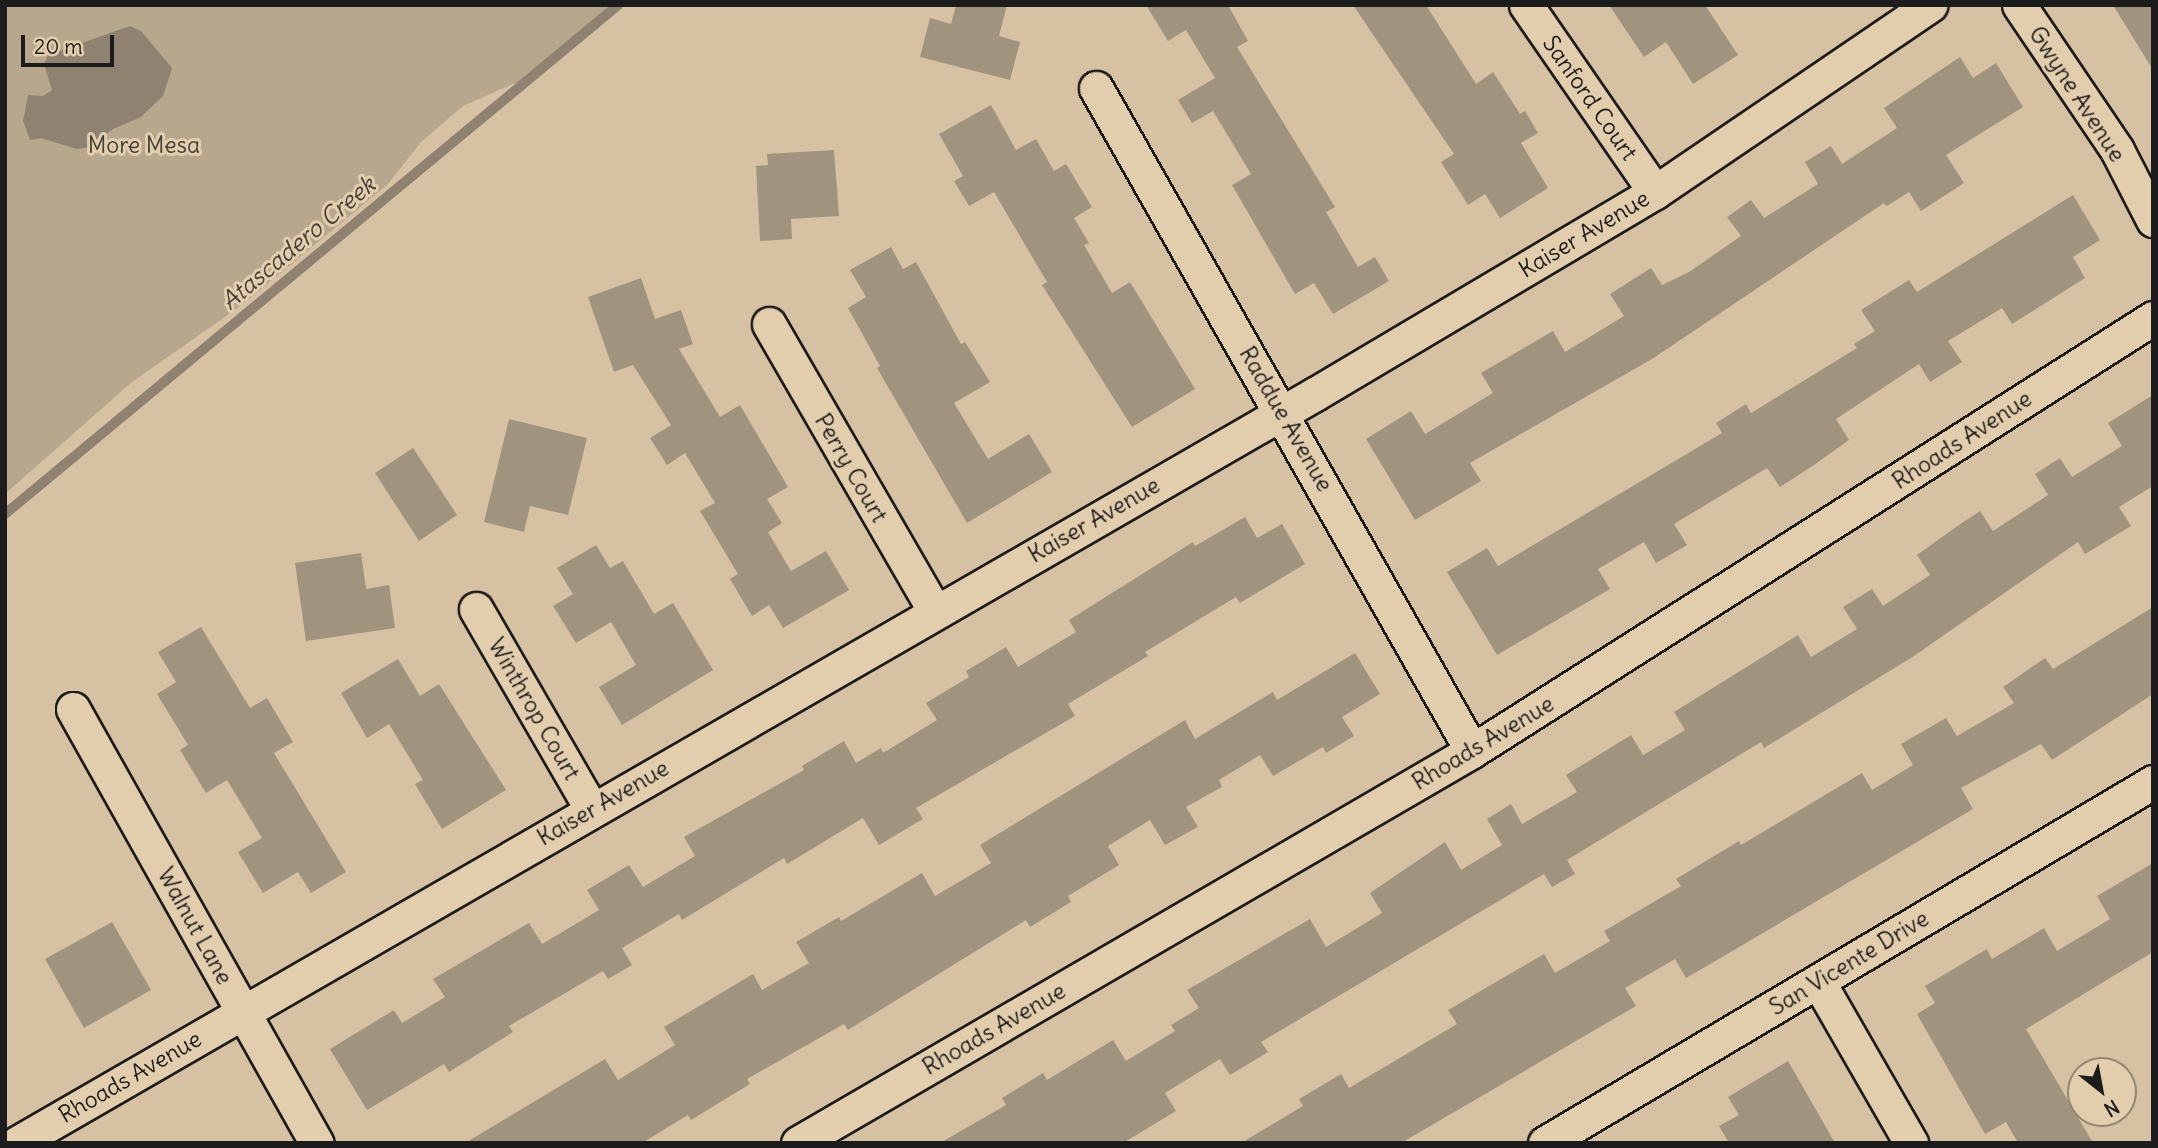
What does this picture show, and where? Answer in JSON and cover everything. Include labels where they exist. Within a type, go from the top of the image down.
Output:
[{"type":"street","name":"Sanford Court","points":[[1526,5],[1655,192]]},
{"type":"street","name":"Kaiser Avenue","points":[[244,1012],[934,610],[1284,412],[1655,192],[1930,5]]},
{"type":"street","name":"Gwyne Avenue","points":[[2019,5],[2116,150],[2153,220]]},
{"type":"street","name":"Raddue Avenue","points":[[1096,88],[1284,412],[1472,751]]},
{"type":"street","name":"Rhoads Avenue","points":[[798,1143],[1472,751],[2153,318]]},
{"type":"street","name":"Perry Court","points":[[769,324],[934,610]]},
{"type":"street","name":"Winthrop Court","points":[[476,609],[592,810]]},
{"type":"street","name":"Walnut Lane","points":[[73,709],[317,1143]]},
{"type":"street","name":"San Vicente Drive","points":[[1545,1143],[2153,782]]},
{"type":"street","points":[[1818,981],[1911,1143]]},
{"type":"street","name":"Rhoads Avenue","points":[[17,1143],[244,1012]]},
{"type":"green space","name":"More Mesa","points":[[5,5],[620,5],[522,80],[463,106],[421,142],[388,184],[242,305],[132,382],[5,494]]},
{"type":"shaded area","points":[[130,26],[141,31],[172,68],[163,96],[141,117],[113,129],[89,147],[77,149],[41,138],[30,140],[23,121],[28,95],[43,96],[52,90],[44,64],[48,55]]},
{"type":"building","points":[[956,5],[1007,5],[999,36],[1020,42],[1010,80],[920,57],[930,18],[951,24]]},
{"type":"building","points":[[1146,5],[1228,5],[1248,41],[1237,47],[1335,207],[1326,212],[1358,267],[1375,257],[1389,281],[1333,314],[1314,283],[1295,294],[1232,185],[1251,174],[1213,111],[1192,123],[1178,100],[1215,78],[1186,30],[1168,41]]},
{"type":"building","points":[[1353,5],[1426,5],[1476,84],[1493,72],[1520,114],[1525,111],[1538,133],[1521,143],[1548,188],[1500,218],[1485,194],[1468,205],[1441,162],[1454,154]]},
{"type":"building","points":[[1609,5],[1705,5],[1738,55],[1693,84],[1666,42],[1644,57]]},
{"type":"building","points":[[2113,5],[2153,5],[2153,70]]},
{"type":"building","points":[[1960,57],[1973,78],[1996,63],[2023,107],[1946,155],[1964,183],[1921,211],[1909,192],[1887,206],[1884,203],[1652,359],[1470,463],[1481,481],[1415,520],[1366,439],[1411,411],[1425,434],[1493,393],[1481,373],[1553,331],[1565,352],[1624,316],[1610,294],[1651,268],[1662,285],[1689,272],[1741,236],[1727,217],[1751,200],[1764,218],[1818,184],[1805,162],[1831,146],[1842,164],[1897,128],[1884,108]]},
{"type":"building","points":[[991,105],[1016,150],[1036,139],[1054,171],[1066,164],[1092,207],[1074,218],[1089,243],[1084,245],[1112,293],[1130,282],[1195,389],[1132,427],[1042,285],[1047,282],[994,192],[969,206],[954,181],[963,176],[939,134]]},
{"type":"building","points":[[834,150],[839,216],[791,219],[792,239],[760,241],[756,166],[768,165],[767,154]]},
{"type":"building","points":[[2073,195],[2100,240],[2073,257],[2085,278],[2012,324],[2002,308],[1948,341],[1962,362],[1930,382],[1919,364],[1836,419],[1849,440],[1811,467],[1780,487],[1767,468],[1674,524],[1687,545],[1656,563],[1644,542],[1598,569],[1610,589],[1497,655],[1447,572],[1487,548],[1498,566],[1722,433],[1716,423],[1746,404],[1751,413],[1857,348],[1854,344],[1875,331],[1861,310],[1909,280],[1917,292]]},
{"type":"building","points":[[891,247],[903,269],[916,262],[961,344],[965,342],[990,382],[954,403],[988,459],[1029,434],[1052,472],[967,523],[877,368],[880,366],[848,308],[866,297],[850,270]]},
{"type":"building","points":[[641,278],[655,319],[681,310],[693,344],[679,349],[720,417],[740,405],[788,487],[767,499],[782,523],[768,532],[791,571],[826,551],[849,590],[783,628],[769,605],[752,616],[730,579],[738,574],[700,511],[715,503],[685,453],[667,465],[650,438],[671,425],[633,365],[614,372],[588,297]]},
{"type":"building","points":[[2153,395],[2153,486],[2119,507],[2131,526],[2085,554],[2078,542],[1914,656],[1764,748],[1761,742],[1567,860],[1575,874],[1552,887],[1544,874],[1261,1042],[1268,1052],[1230,1075],[1220,1059],[1165,1093],[1176,1111],[1123,1143],[940,1143],[1006,1105],[1002,1098],[1043,1073],[1047,1080],[1113,1040],[1126,1061],[1175,1031],[1171,1025],[1199,1008],[1187,990],[1310,919],[1326,947],[1382,913],[1370,893],[1445,842],[1461,870],[1502,845],[1487,819],[1511,804],[1522,824],[1577,792],[1566,775],[1631,735],[1643,755],[1685,730],[1674,712],[1798,635],[1811,657],[1857,629],[1843,607],[1872,589],[1883,606],[1930,575],[1917,555],[1980,511],[1993,531],[2048,495],[2035,474],[2060,458],[2072,477],[2122,446],[2108,423]]},
{"type":"building","points":[[509,419],[587,438],[568,515],[530,506],[524,532],[484,522]]},
{"type":"building","points":[[413,448],[457,515],[419,541],[375,473]]},
{"type":"building","points":[[1245,517],[1257,538],[1282,524],[1305,564],[1240,603],[1236,597],[1145,652],[1148,656],[1068,704],[1075,716],[916,808],[923,819],[879,845],[863,818],[787,864],[784,858],[682,920],[679,914],[622,948],[632,965],[608,979],[603,971],[509,1026],[513,1032],[449,1072],[444,1064],[367,1110],[330,1049],[394,1010],[402,1023],[445,997],[433,979],[529,923],[542,944],[599,910],[587,890],[629,865],[643,887],[695,856],[684,837],[804,770],[802,766],[844,741],[856,763],[881,748],[883,753],[937,720],[926,703],[969,677],[966,671],[1006,647],[1018,667],[1076,632],[1069,620],[1193,542],[1195,546]]},
{"type":"building","points":[[596,545],[610,568],[623,561],[654,614],[673,603],[713,670],[622,725],[599,687],[636,665],[611,622],[576,643],[553,606],[573,594],[557,568]]},
{"type":"building","points":[[361,553],[366,589],[389,585],[395,628],[306,641],[295,563]]},
{"type":"building","points":[[2153,607],[2153,694],[2052,760],[2041,744],[1961,788],[1973,809],[1712,963],[1686,978],[1675,959],[1625,988],[1636,1006],[1401,1143],[1241,1143],[1303,1106],[1299,1099],[1341,1074],[1349,1088],[1457,1024],[1448,1010],[1544,954],[1555,973],[1610,941],[1604,931],[1681,886],[1676,879],[1739,841],[1741,845],[1862,773],[1872,790],[1913,765],[1901,744],[1946,718],[1957,736],[2014,703],[2003,687],[2045,658],[2053,669]]},
{"type":"building","points":[[201,627],[250,708],[267,698],[293,742],[274,753],[346,872],[311,893],[298,872],[263,893],[238,852],[262,838],[227,780],[206,793],[180,750],[188,745],[157,694],[176,682],[158,652]]},
{"type":"building","points":[[1355,653],[1380,694],[1342,717],[1354,736],[1326,753],[1323,747],[1273,776],[1260,755],[1219,780],[1222,787],[1186,807],[1198,827],[1165,845],[1150,820],[1108,846],[1119,865],[1068,896],[1071,902],[1030,927],[1026,920],[848,1030],[844,1024],[747,1079],[750,1084],[691,1120],[688,1115],[642,1143],[465,1143],[605,1059],[618,1080],[675,1045],[664,1027],[753,974],[762,990],[809,963],[796,942],[839,917],[841,921],[922,873],[935,896],[991,863],[980,845],[1185,720],[1195,739],[1273,692],[1277,700]]},
{"type":"building","points":[[398,659],[420,696],[439,684],[506,790],[442,829],[415,784],[423,780],[389,724],[367,738],[341,693]]},
{"type":"building","points":[[2153,863],[2153,952],[2026,1029],[2067,1099],[2067,1127],[2084,1127],[2093,1143],[2018,1143],[2006,1122],[1985,1134],[1917,1014],[1935,1003],[1925,986],[1987,949],[1992,959],[2044,928],[2057,951],[2110,919],[2097,896]]},
{"type":"building","points":[[112,922],[151,990],[84,1028],[45,959]]},
{"type":"building","points":[[1788,1061],[1835,1143],[1729,1143],[1719,1126],[1739,1115],[1728,1097]]},
{"type":"waterway","name":"Atascadero Creek","points":[[5,514],[618,5]]}]
